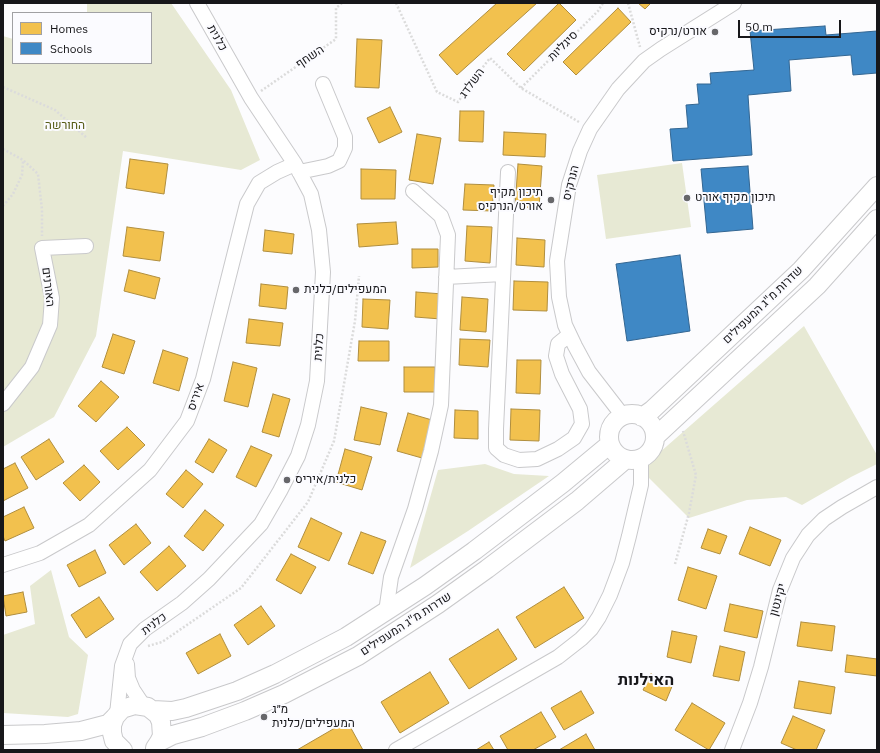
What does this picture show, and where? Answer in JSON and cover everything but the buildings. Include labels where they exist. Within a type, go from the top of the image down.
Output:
[{"type":"main road","name":"שדרות מ\"ג המעפילים","points":[[642,417],[652,410],[801,270],[877,186]]},
{"type":"main road","name":"שדרות מ\"ג המעפילים","points":[[655,437],[816,286],[877,219]]},
{"type":"main road","points":[[632,414],[642,417],[651,425],[655,437],[651,449],[634,458],[615,452],[610,444],[609,438],[611,428],[615,422],[623,416],[632,414]]},
{"type":"main road","name":"שדרות מ\"ג המעפילים","points":[[116,716],[122,709],[128,706],[135,705],[172,711],[186,708],[237,691],[275,674],[346,637],[425,586],[474,551],[563,483],[610,444]]},
{"type":"main road","name":"שדרות מ\"ג המעפילים","points":[[156,746],[173,735],[202,727],[238,714],[284,694],[358,656],[438,604],[487,569],[634,458]]},
{"type":"main road","points":[[148,708],[158,715],[161,722],[162,736],[156,746]]},
{"type":"main road","points":[[3,735],[81,731],[108,724],[116,716]]},
{"type":"main road","points":[[116,716],[112,725],[112,733],[114,741],[122,750]]},
{"type":"main road","points":[[102,750],[108,750]]},
{"type":"street","name":"כלנית","points":[[116,716],[122,666],[130,644],[145,629],[182,603],[209,579],[261,524],[298,456],[308,425],[317,381],[323,272],[319,230],[311,194],[297,168],[251,98],[197,3]]},
{"type":"street","name":"הנרקיס","points":[[623,416],[589,372],[565,325],[559,297],[557,261],[569,185],[580,151],[590,129],[618,90],[644,61],[734,3]]},
{"type":"street","name":"איריס","points":[[3,565],[40,553],[89,525],[150,470],[187,421],[203,378],[247,204],[259,183],[277,172],[297,168],[328,166],[339,161],[345,148],[345,137],[323,84]]},
{"type":"street","points":[[508,172],[496,429],[496,448],[504,455],[519,460],[537,458],[558,449],[574,438],[582,424],[580,409],[562,374],[556,356],[558,344],[569,335]]},
{"type":"street","points":[[386,612],[391,577],[415,509],[432,451],[441,405],[448,235],[441,216],[413,191]]},
{"type":"street","points":[[42,248],[86,246]]},
{"type":"street","name":"האורנים","points":[[3,404],[32,367],[50,325],[52,298],[42,248]]},
{"type":"street","points":[[446,277],[503,274]]},
{"type":"street","points":[[396,750],[558,657],[582,639],[591,629],[600,617],[610,595],[622,563],[629,536],[641,485],[634,458]]},
{"type":"street","name":"יקינטון","points":[[732,750],[750,703],[761,667],[780,590],[793,558],[808,535],[824,519],[877,487]]},
{"type":"street","points":[[127,652],[128,678],[133,690],[148,708]]},
{"type":"path","name":"השחף","points":[[251,98],[336,39],[336,8],[342,3]]},
{"type":"path","name":"השלדג","points":[[396,3],[438,92],[458,102],[490,58],[521,88]]},
{"type":"path","name":"סיגליות","points":[[521,88],[598,11],[603,3]]},
{"type":"path","points":[[628,3],[644,61]]},
{"type":"path","points":[[3,88],[55,110],[87,138]]},
{"type":"path","points":[[521,88],[590,129]]},
{"type":"path","points":[[3,149],[23,160],[38,174],[42,210],[42,248]]},
{"type":"path","points":[[3,206],[13,194],[22,175],[23,160]]},
{"type":"path","points":[[675,564],[689,513],[696,475],[679,415]]},
{"type":"green space","name":"החורשה","points":[[87,3],[171,3],[231,90],[260,160],[241,170],[123,151],[96,336],[54,417],[3,447],[3,36],[12,39],[12,64],[152,64],[152,12],[87,12]]},
{"type":"green space","points":[[682,163],[691,227],[606,239],[597,175]]},
{"type":"green space","points":[[804,326],[877,455],[877,464],[802,505],[786,497],[747,500],[689,518],[648,477],[635,474]]},
{"type":"green space","points":[[485,464],[514,474],[549,476],[410,568],[438,470]]},
{"type":"green space","points":[[51,570],[69,637],[88,655],[78,714],[68,717],[3,713],[3,635],[35,624],[30,586]]},
{"type":"place","name":"אורט/נרקיס","points":[[715,32]]},
{"type":"place","name":"תיכון מקיף אורט","points":[[687,198]]},
{"type":"place","name":"תיכון מקיף אורט/הנרקיס","points":[[551,200]]},
{"type":"place","name":"המעפילים/כלנית","points":[[296,290]]},
{"type":"place","name":"כלנית/איריס","points":[[287,480]]},
{"type":"place","name":"מ״ג המעפילים/כלנית","points":[[264,717]]},
{"type":"district","name":"האילנות","points":[[646,680]]}]
